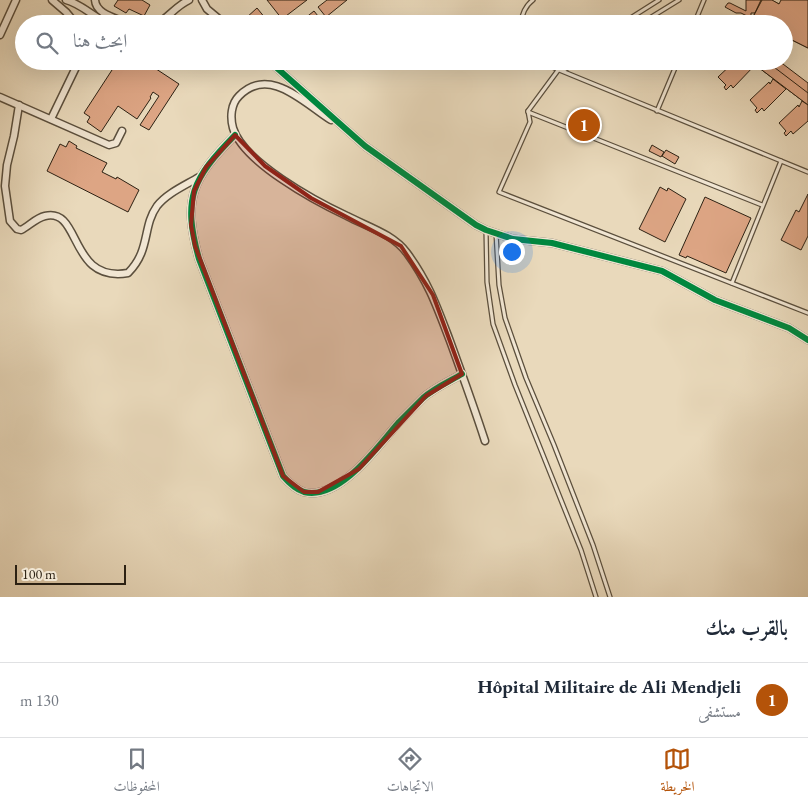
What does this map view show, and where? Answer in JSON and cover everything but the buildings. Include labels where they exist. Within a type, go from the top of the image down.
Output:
[{"type":"street","points":[[0,35],[16,0]]},
{"type":"street","points":[[52,0],[68,15]]},
{"type":"street","points":[[66,0],[92,15]]},
{"type":"street","points":[[95,0],[99,9],[108,15]]},
{"type":"street","points":[[168,15],[174,8],[189,0]]},
{"type":"street","points":[[202,0],[207,9],[214,15]]},
{"type":"street","points":[[51,119],[76,70]]},
{"type":"street","points":[[279,70],[344,128]]},
{"type":"street","points":[[485,441],[433,295],[424,279],[401,246],[389,236],[312,198],[265,166],[246,150],[235,135],[231,122],[232,108],[238,97],[249,87],[261,83],[276,85],[293,93],[344,128],[389,163],[486,230],[513,239],[559,244],[662,271],[715,300],[789,328],[808,340]]},
{"type":"street","points":[[0,97],[109,145],[116,143],[122,131]]},
{"type":"street","points":[[19,105],[7,165],[5,186],[10,221],[17,229],[21,230],[43,216],[52,215],[59,217],[71,231],[86,259],[94,267],[107,274],[128,273],[142,255],[150,218],[158,204],[200,176]]},
{"type":"street","points":[[235,135],[214,157],[200,176],[194,191],[191,225],[199,259],[283,476],[292,486],[304,492],[318,492],[330,488],[359,469],[378,450],[399,422],[426,396],[462,374]]},
{"type":"lane","points":[[522,15],[533,0]]},
{"type":"lane","points":[[635,15],[658,0]]},
{"type":"lane","points":[[655,15],[679,0]]},
{"type":"lane","points":[[698,15],[704,0]]},
{"type":"lane","points":[[808,172],[561,70],[528,111],[530,122],[499,192],[808,313]]},
{"type":"lane","points":[[657,110],[674,70]]},
{"type":"lane","points":[[528,111],[762,205]]},
{"type":"lane","points":[[732,284],[780,161]]},
{"type":"lane","points":[[486,230],[487,282],[493,324],[515,385],[581,550],[596,597]]},
{"type":"lane","points":[[496,233],[499,285],[505,318],[526,378],[593,545],[610,597]]},
{"type":"highlighted area","points":[[235,135],[265,166],[311,198],[401,246],[433,295],[462,374],[426,396],[359,469],[318,492],[304,492],[283,476],[195,246],[191,225],[194,191],[206,167]]},
{"type":"cycle path","points":[[279,70],[365,146],[476,225],[513,239],[552,243],[662,271],[715,300],[789,328],[808,340]]},
{"type":"cycle path","points":[[235,135],[220,150],[200,177],[194,191],[191,220],[199,259],[283,476],[304,492],[318,493],[331,488],[345,480],[358,469],[399,422],[427,394],[462,374]]},
{"type":"place","name":"Hôpital Militaire de Ali Mendjeli","points":[[584,125]]}]
